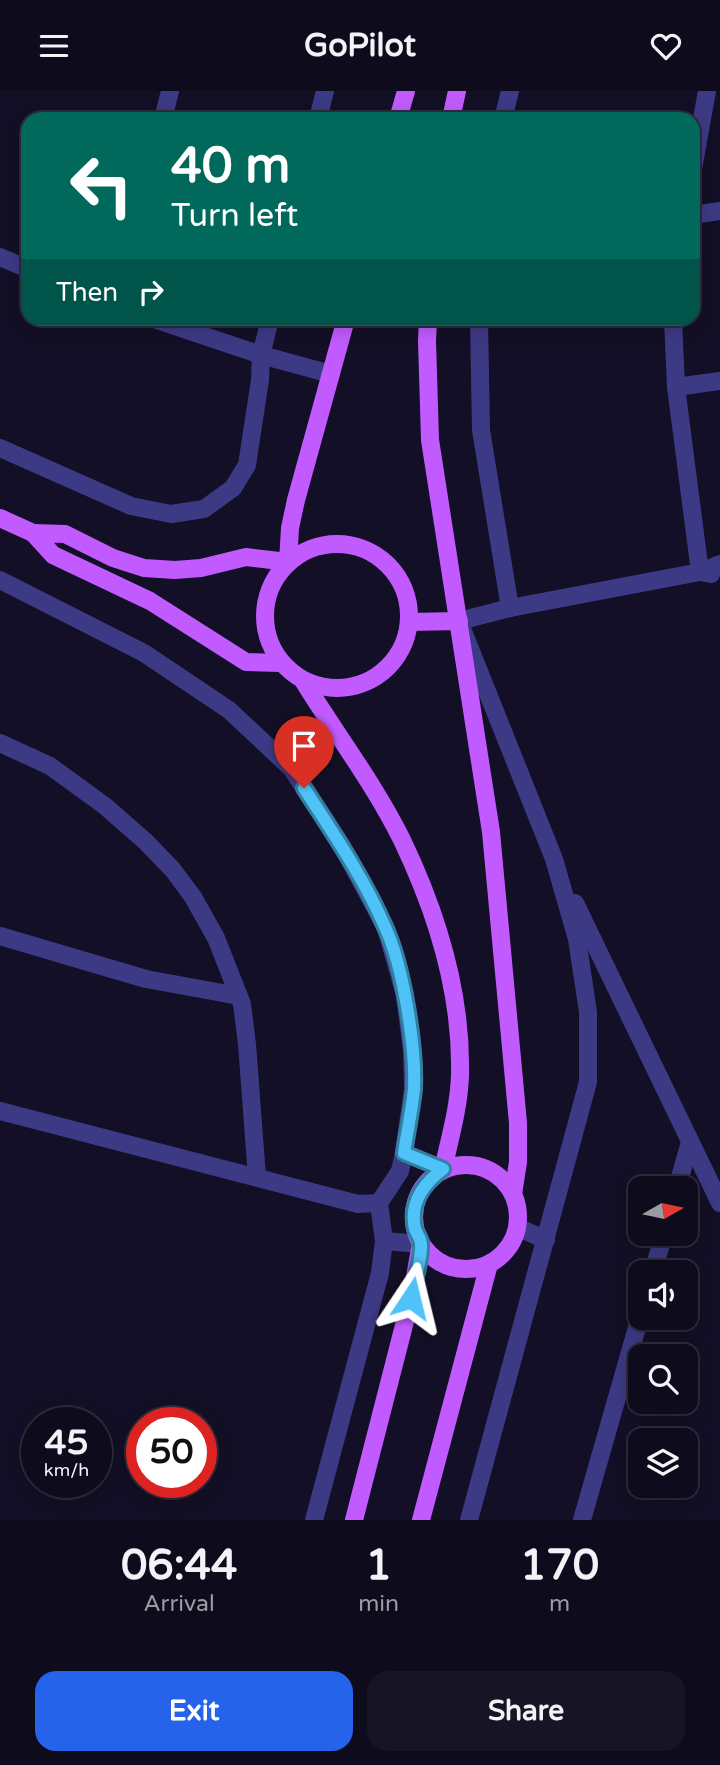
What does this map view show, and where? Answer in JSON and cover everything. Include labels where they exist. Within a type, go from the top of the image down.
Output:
[{"type":"main road","points":[[400,112],[405,91]]},
{"type":"main road","points":[[452,112],[457,91]]},
{"type":"main road","points":[[288,562],[290,528],[296,500],[344,326]]},
{"type":"main road","points":[[427,326],[430,440],[491,832],[518,1123],[519,1163],[513,1194]]},
{"type":"main road","points":[[0,518],[33,533],[65,534],[113,558],[144,568],[201,568],[246,557],[288,562]]},
{"type":"main road","points":[[33,533],[53,555],[150,601],[246,662],[281,663]]},
{"type":"main road","points":[[304,682],[323,688],[344,689],[363,684],[381,674],[395,660],[405,642],[409,622],[407,597],[396,574],[379,557],[357,546],[333,543],[309,549],[288,562],[274,579],[265,600],[264,622],[269,644],[281,663],[304,682],[401,839],[431,908],[449,963],[456,1011],[460,1077],[456,1115],[443,1169]]},
{"type":"main road","points":[[409,622],[459,621]]},
{"type":"main road","points":[[458,1165],[475,1165],[490,1170],[504,1181],[513,1194],[518,1210],[517,1227],[511,1244],[489,1264],[466,1270],[448,1266],[433,1258],[421,1244],[415,1227],[414,1209],[419,1193],[429,1179],[443,1169],[458,1165]]},
{"type":"main road","points":[[354,1520],[411,1298],[421,1244]]},
{"type":"main road","points":[[421,1520],[489,1264]]},
{"type":"street","points":[[165,112],[170,91]]},
{"type":"street","points":[[320,112],[325,91]]},
{"type":"street","points":[[505,112],[510,91]]},
{"type":"street","points":[[700,130],[707,91]]},
{"type":"street","points":[[700,214],[720,211]]},
{"type":"street","points":[[0,257],[21,266]]},
{"type":"street","points":[[175,326],[261,355],[331,374]]},
{"type":"street","points":[[0,448],[131,506],[170,514],[204,509],[233,488],[247,465],[260,380],[261,355],[268,326]]},
{"type":"street","points":[[479,326],[481,431],[510,608]]},
{"type":"street","points":[[673,326],[676,387],[700,572]]},
{"type":"street","points":[[676,387],[720,381]]},
{"type":"street","points":[[720,564],[700,572],[510,608],[459,621],[554,859],[720,1203]]},
{"type":"street","points":[[700,572],[720,577]]},
{"type":"street","points":[[0,580],[144,653],[229,710],[292,769],[342,846],[386,929],[405,995],[414,1089],[400,1171],[379,1203],[384,1241],[380,1273],[314,1520]]},
{"type":"street","points":[[0,743],[50,766],[78,786],[146,842],[173,870],[193,897],[216,938],[239,996],[247,1044],[257,1177]]},
{"type":"street","points":[[469,1520],[588,1082],[588,1012],[577,939],[554,859]]},
{"type":"street","points":[[0,936],[146,979],[239,996]]},
{"type":"street","points":[[0,1111],[358,1204],[379,1203]]},
{"type":"street","points":[[681,1176],[691,1142]]},
{"type":"street","points":[[404,1153],[443,1169]]},
{"type":"street","points":[[517,1227],[547,1240]]},
{"type":"street","points":[[384,1241],[421,1244]]},
{"type":"street","points":[[582,1520],[636,1330]]},
{"type":"route","points":[[304,788],[342,846],[386,929],[399,972],[405,995],[414,1089],[404,1153],[443,1169],[429,1179],[419,1193],[414,1209],[415,1227],[421,1244],[411,1298]]}]
